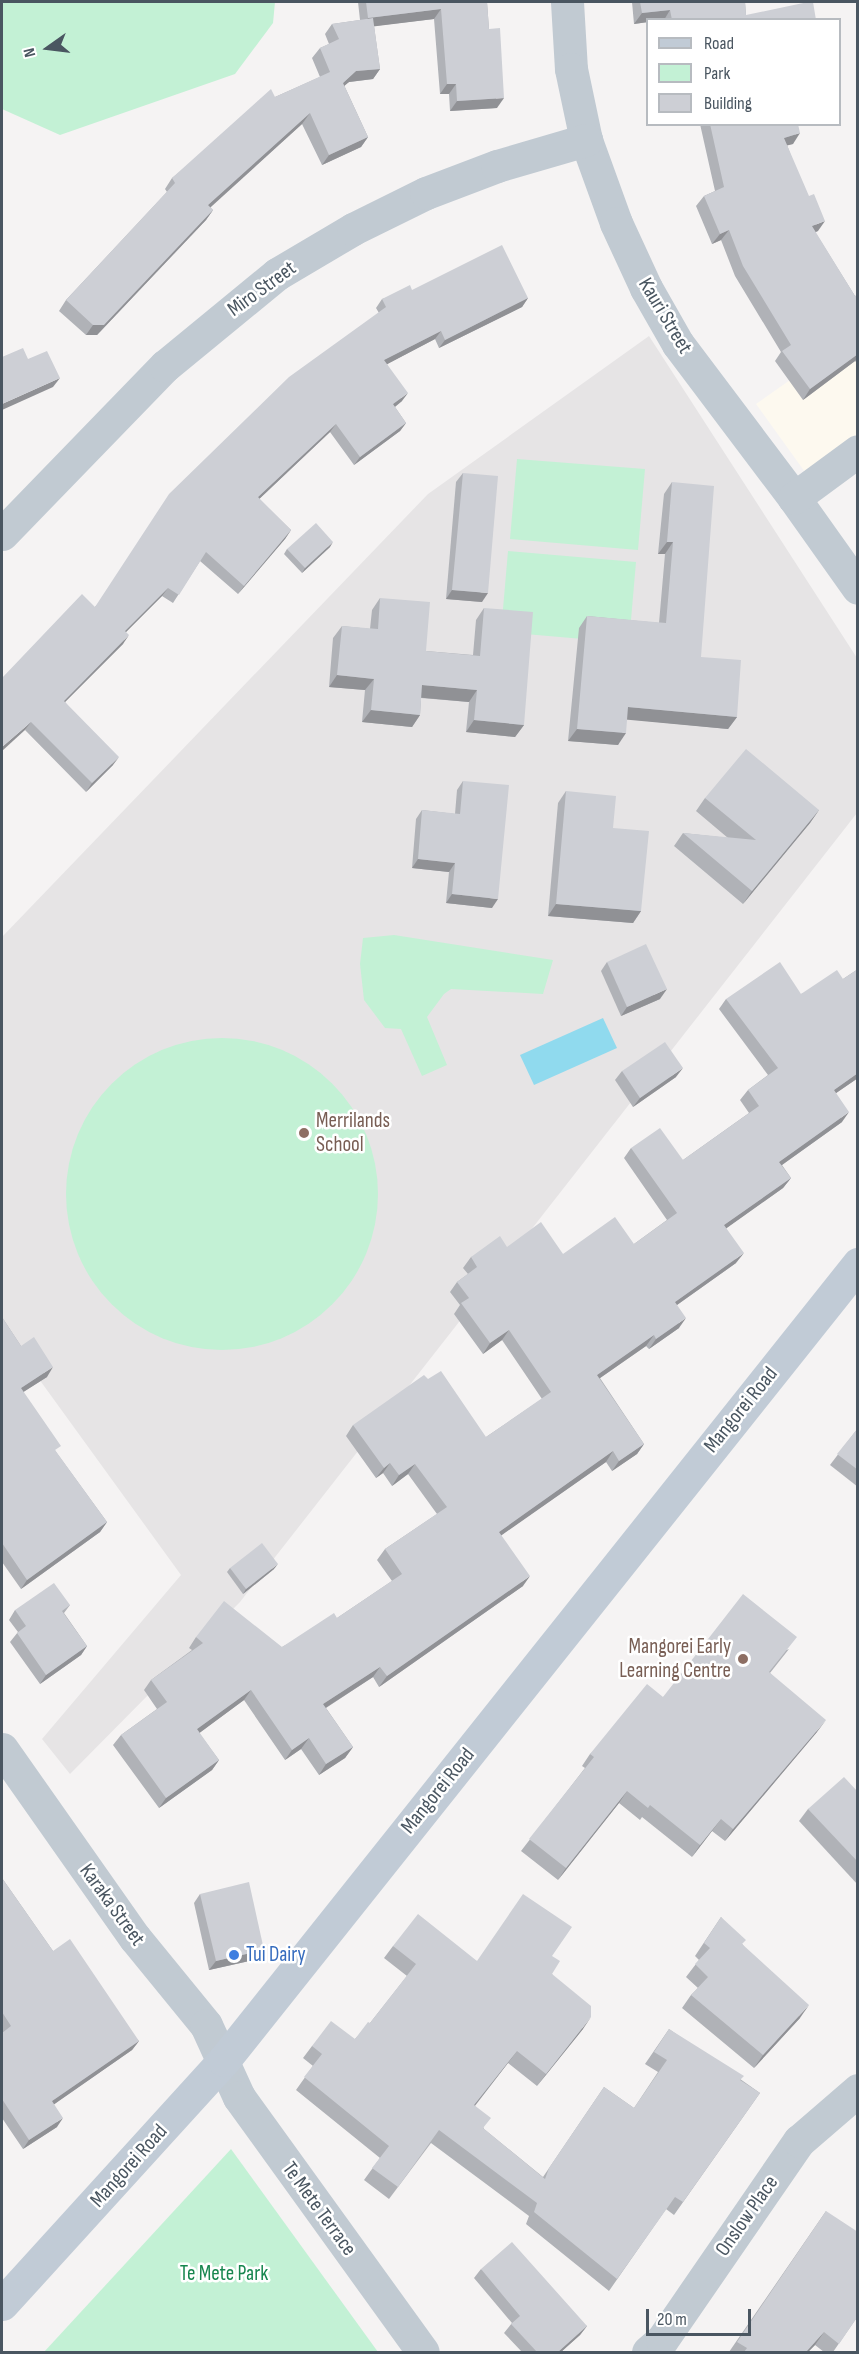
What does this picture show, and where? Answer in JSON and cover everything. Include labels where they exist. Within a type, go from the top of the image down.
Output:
[{"type":"main road","name":"Mangorei Road","points":[[2,2304],[224,2060],[858,1264]]},
{"type":"street","name":"Kauri Street","points":[[567,2],[571,69],[586,140],[616,223],[651,297],[678,344],[794,498],[858,588]]},
{"type":"street","name":"Miro Street","points":[[2,534],[165,366],[277,274],[353,229],[426,193],[497,166],[586,140]]},
{"type":"street","points":[[794,498],[858,451]]},
{"type":"street","name":"Karaka Street","points":[[2,1749],[135,1938],[206,2025],[224,2060]]},
{"type":"street","name":"Te Mete Terrace","points":[[224,2060],[239,2097],[423,2352]]},
{"type":"street","name":"Onslow Place","points":[[648,2352],[662,2340],[799,2141],[858,2090]]},
{"type":"shaded area","points":[[857,333],[857,456],[815,486],[756,404]]},
{"type":"shaded area","name":"Merrilands School","points":[[649,336],[857,658],[857,813],[240,1602],[70,1774],[42,1739],[181,1575],[2,1328],[2,937],[428,494]]},
{"type":"green space","points":[[2,2],[275,2],[273,23],[235,74],[60,135],[2,109]]},
{"type":"green space","points":[[517,459],[645,469],[638,550],[510,539]]},
{"type":"green space","points":[[508,551],[636,562],[629,643],[501,632]]},
{"type":"green space","points":[[394,935],[553,960],[543,994],[451,989],[444,994],[427,1017],[447,1065],[422,1076],[401,1029],[385,1028],[364,1000],[360,964],[363,938]]},
{"type":"green space","points":[[222,1038],[252,1041],[282,1050],[309,1064],[332,1084],[352,1107],[366,1134],[375,1164],[378,1194],[375,1224],[366,1254],[352,1281],[332,1304],[309,1324],[282,1338],[252,1347],[222,1350],[192,1347],[162,1338],[135,1324],[112,1304],[92,1281],[78,1254],[69,1224],[66,1194],[69,1164],[78,1134],[92,1107],[112,1084],[135,1064],[162,1050],[192,1041]]},
{"type":"green space","name":"Te Mete Park","points":[[231,2149],[378,2352],[44,2352]]},
{"type":"water","points":[[603,1018],[617,1048],[534,1085],[520,1055]]},
{"type":"building","points":[[366,2],[487,2],[489,29],[500,28],[504,98],[457,101],[456,84],[447,84],[441,9],[368,18]]},
{"type":"building","points":[[640,2],[745,2],[746,15],[813,2],[816,18],[672,18],[670,10],[642,13]]},
{"type":"building","points":[[373,18],[380,69],[356,71],[343,83],[368,137],[329,155],[310,113],[208,205],[213,210],[104,325],[93,325],[66,300],[175,183],[172,178],[271,89],[275,97],[330,72],[320,48],[339,39],[332,24]]},
{"type":"building","points":[[710,126],[798,126],[800,133],[784,138],[809,196],[814,194],[825,221],[812,226],[855,296],[858,295],[858,354],[810,389],[782,351],[791,345],[743,266],[729,230],[720,234],[704,196],[724,187]]},
{"type":"building","points":[[502,245],[528,298],[445,340],[441,331],[384,360],[408,393],[393,404],[406,423],[360,457],[336,424],[258,497],[291,530],[244,586],[206,552],[179,595],[168,588],[125,631],[129,635],[64,701],[119,757],[92,783],[31,722],[2,747],[2,678],[82,594],[95,607],[169,494],[289,377],[386,307],[382,299],[410,285],[412,290]]},
{"type":"building","points":[[23,348],[28,359],[47,351],[60,378],[2,404],[2,357]]},
{"type":"building","points":[[463,473],[498,476],[488,593],[452,590]]},
{"type":"building","points":[[672,482],[714,486],[701,657],[741,660],[737,717],[628,707],[626,733],[577,729],[587,616],[666,623],[673,542],[667,542]]},
{"type":"building","points":[[316,523],[333,542],[305,568],[287,549]]},
{"type":"building","points":[[380,598],[430,602],[426,651],[480,656],[484,608],[533,612],[524,725],[474,720],[477,690],[422,685],[420,715],[371,710],[374,679],[337,675],[342,626],[378,629]]},
{"type":"building","points":[[746,749],[819,810],[752,891],[683,833],[756,840],[705,798]]},
{"type":"building","points":[[463,781],[509,785],[498,899],[452,894],[455,863],[418,859],[422,810],[460,814]]},
{"type":"building","points":[[566,791],[616,796],[613,828],[649,831],[641,911],[556,904]]},
{"type":"building","points":[[646,944],[667,989],[627,1007],[607,962]]},
{"type":"building","points":[[780,962],[801,994],[837,970],[843,979],[858,969],[858,1073],[834,1090],[849,1112],[779,1162],[791,1178],[724,1225],[744,1253],[675,1302],[686,1318],[656,1339],[654,1335],[597,1375],[644,1444],[619,1461],[613,1451],[499,1532],[530,1576],[387,1676],[380,1667],[323,1704],[353,1747],[326,1764],[309,1738],[292,1750],[251,1690],[197,1729],[219,1760],[166,1798],[121,1735],[167,1702],[151,1680],[203,1643],[196,1637],[224,1601],[282,1647],[334,1613],[337,1618],[402,1574],[385,1549],[447,1507],[415,1464],[399,1475],[390,1463],[384,1468],[353,1425],[424,1375],[428,1379],[441,1371],[486,1437],[551,1392],[509,1330],[490,1343],[461,1303],[469,1298],[457,1282],[477,1267],[471,1257],[500,1236],[507,1247],[541,1222],[563,1254],[615,1217],[634,1244],[677,1213],[631,1148],[660,1128],[683,1160],[759,1106],[748,1090],[778,1068],[726,999]]},
{"type":"building","points":[[665,1042],[683,1068],[640,1098],[622,1071]]},
{"type":"building","points":[[2,1317],[21,1346],[34,1337],[53,1367],[21,1388],[61,1446],[55,1450],[107,1522],[27,1580],[2,1543]]},
{"type":"building","points":[[858,1428],[858,1470],[837,1454]]},
{"type":"building","points":[[262,1543],[278,1564],[246,1589],[230,1568]]},
{"type":"building","points":[[54,1583],[70,1605],[62,1611],[87,1646],[46,1675],[17,1633],[26,1626],[15,1610]]},
{"type":"building","points":[[743,1594],[797,1637],[769,1672],[826,1720],[733,1829],[721,1819],[700,1845],[650,1805],[648,1808],[627,1791],[566,1868],[529,1839],[594,1757],[590,1754],[647,1684],[663,1697]]},
{"type":"building","points":[[844,1777],[858,1792],[858,1862],[808,1809]]},
{"type":"building","points":[[2,1878],[53,1951],[70,1939],[139,2041],[52,2101],[63,2118],[29,2140],[2,2099],[2,2033],[11,2026],[2,2012]]},
{"type":"building","points":[[249,1882],[264,1950],[216,1961],[200,1894]]},
{"type":"building","points":[[523,1894],[572,1927],[552,1956],[560,1961],[552,1974],[591,2006],[591,2017],[546,2074],[517,2051],[474,2105],[491,2118],[483,2128],[545,2179],[549,2168],[604,2087],[634,2108],[667,2060],[654,2052],[669,2029],[744,2076],[740,2080],[760,2093],[683,2202],[675,2197],[617,2279],[534,2212],[537,2203],[439,2130],[398,2187],[372,2168],[389,2146],[304,2077],[322,2054],[312,2046],[331,2021],[355,2039],[416,1964],[393,1946],[418,1914],[477,1961]]},
{"type":"building","points":[[721,1917],[746,1940],[742,1944],[809,2005],[763,2055],[691,1995],[708,1977],[695,1964],[710,1948],[704,1943]]},
{"type":"building","points":[[826,2211],[858,2232],[858,2316],[839,2344],[824,2332],[806,2352],[744,2352],[747,2348],[737,2342]]},
{"type":"building","points":[[512,2242],[587,2326],[558,2352],[537,2352],[511,2324],[520,2316],[481,2269]]},
{"type":"place","name":"Merrilands School","points":[[304,1133]]},
{"type":"place","name":"Mangorei Early Learning Centre","points":[[743,1659]]},
{"type":"place","name":"Tui Dairy","points":[[234,1955]]}]
